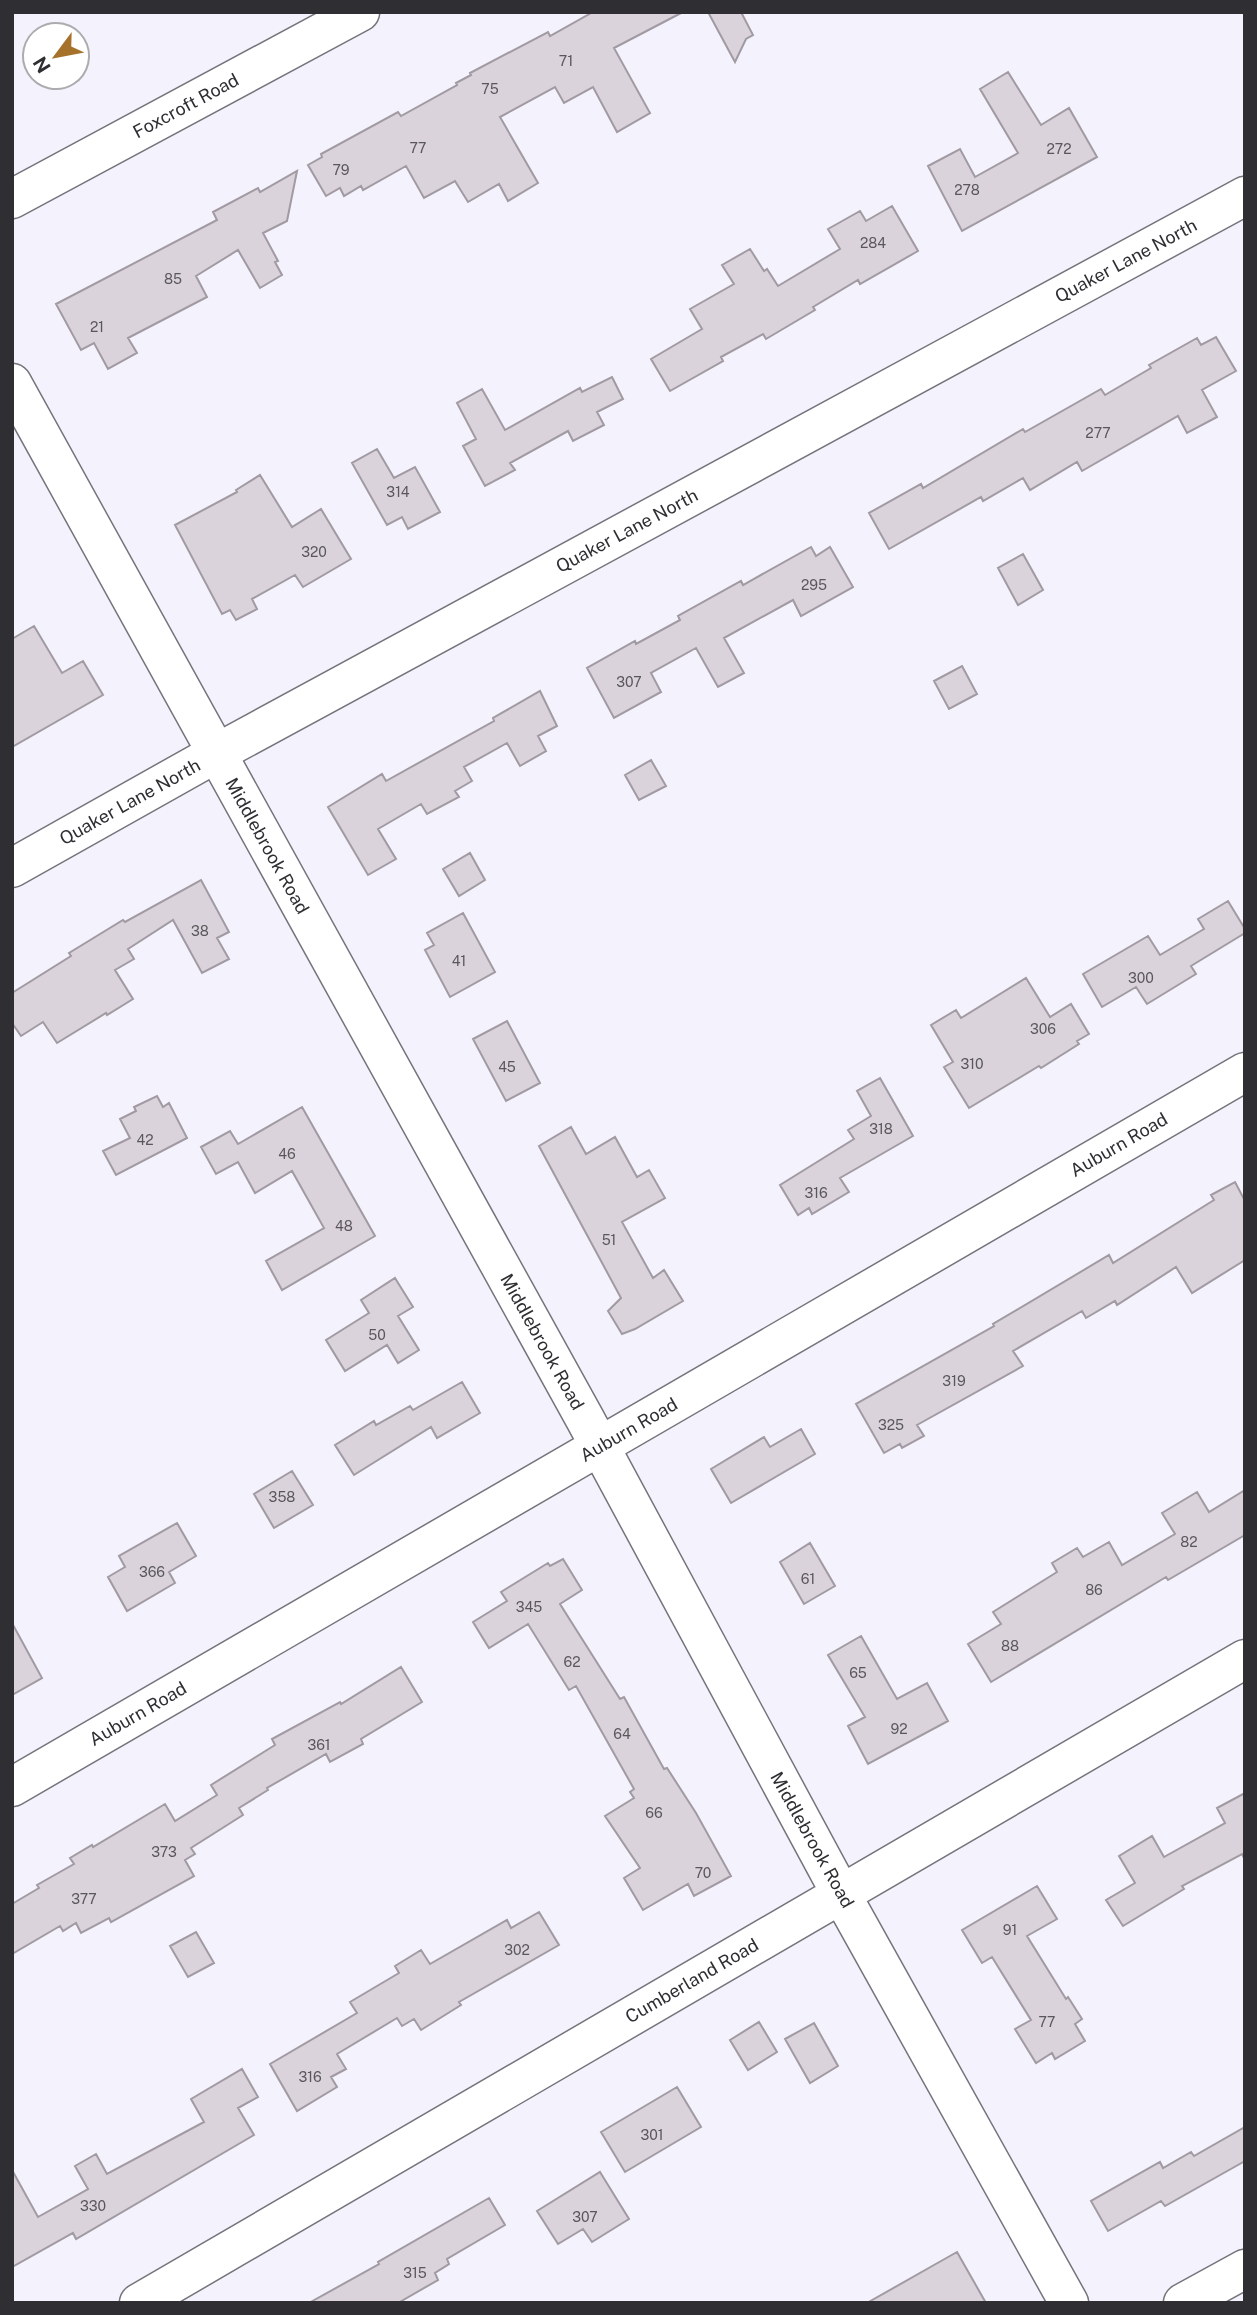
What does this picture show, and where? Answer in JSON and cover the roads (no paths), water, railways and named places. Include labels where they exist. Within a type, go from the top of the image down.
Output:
[{"type":"street","name":"Foxcroft Road","points":[[12,199],[360,12]]},
{"type":"street","name":"Quaker Lane North","points":[[12,868],[215,754],[1245,197]]},
{"type":"street","name":"Middlebrook Road","points":[[12,383],[599,1446],[841,1894],[1069,2303]]},
{"type":"street","name":"Auburn Road","points":[[12,1787],[1245,1072]]},
{"type":"street","name":"Cumberland Road","points":[[139,2303],[1245,1659]]},
{"type":"street","points":[[1183,2303],[1245,2269]]}]
